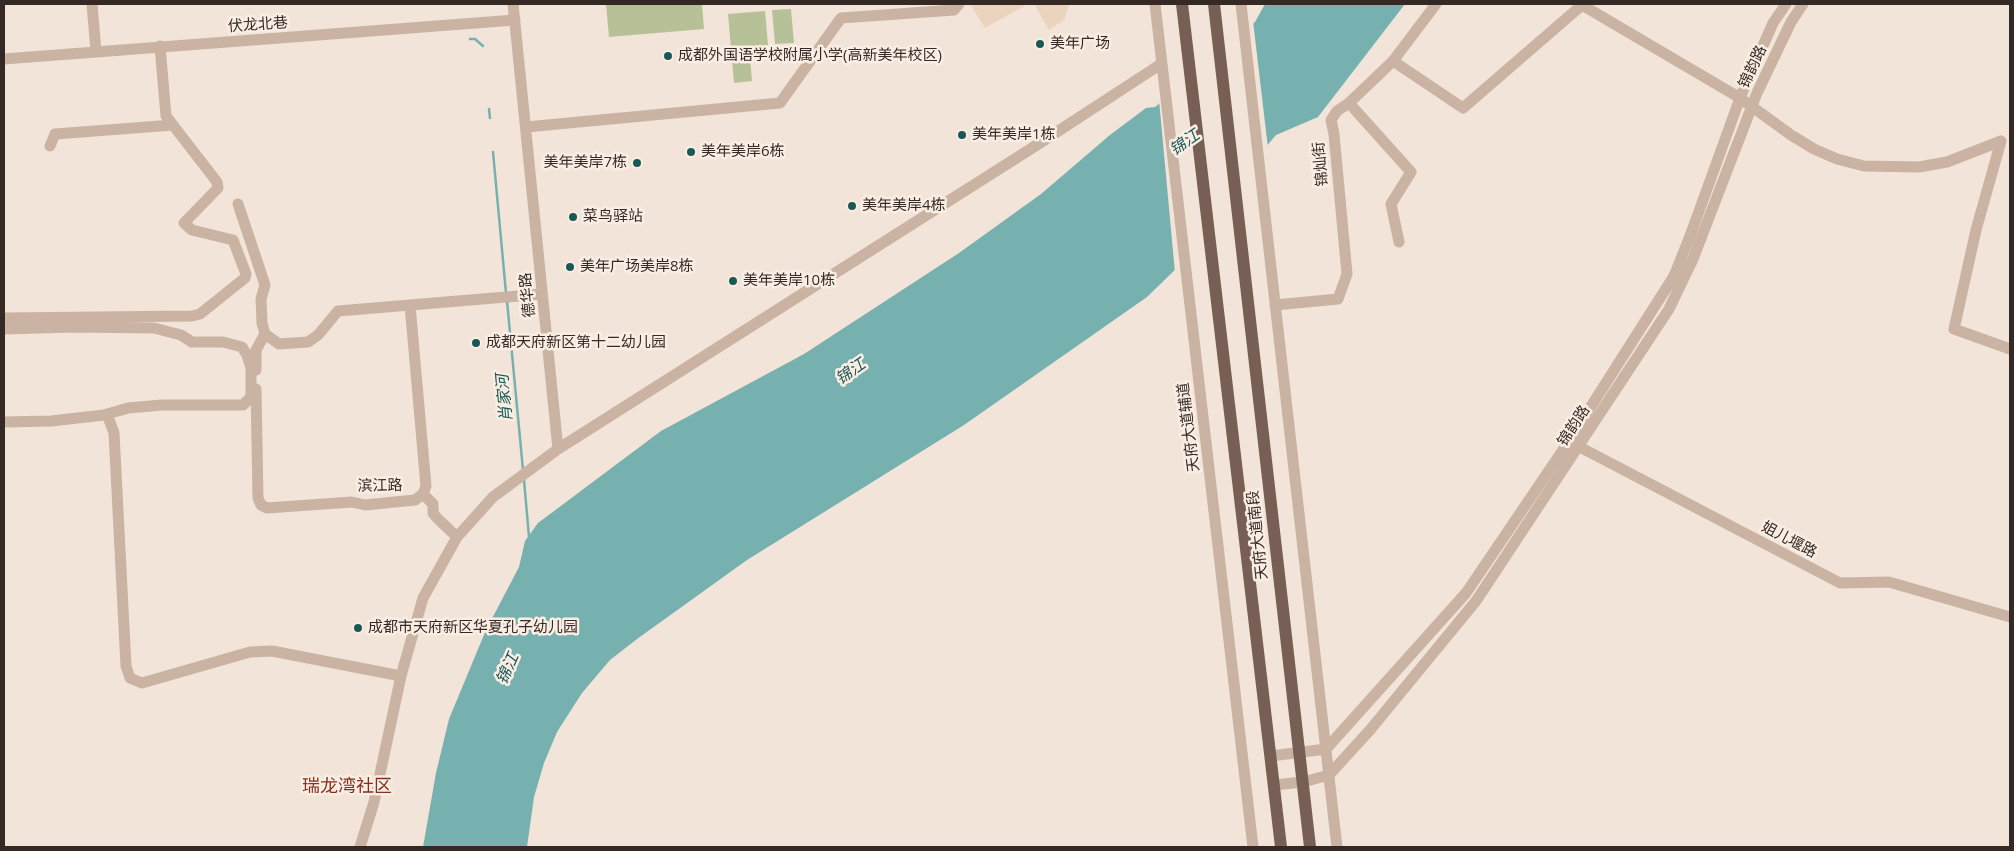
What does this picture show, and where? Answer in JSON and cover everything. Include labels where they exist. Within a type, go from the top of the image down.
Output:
[{"type":"main road","name":"天府大道南段","points":[[1182,4],[1281,847]]},
{"type":"main road","name":"天府大道南段","points":[[1214,4],[1310,847]]},
{"type":"street","points":[[92,4],[96,51]]},
{"type":"street","name":"德华路","points":[[513,4],[558,449]]},
{"type":"street","points":[[526,127],[780,103],[841,18],[954,10],[959,4]]},
{"type":"street","name":"天府大道辅道","points":[[1155,4],[1252,847]]},
{"type":"street","name":"锦灿街","points":[[1275,305],[1338,299],[1347,274],[1334,134],[1331,120],[1337,110],[1348,103],[1393,61],[1436,4]]},
{"type":"street","name":"锦韵路","points":[[1274,786],[1303,782],[1329,774],[1370,730],[1476,601],[1574,444],[1674,276],[1740,98],[1774,23],[1786,4]]},
{"type":"street","name":"锦韵路","points":[[1326,749],[1466,593],[1669,309],[1694,259],[1752,106],[1791,22],[1803,4]]},
{"type":"street","points":[[1393,61],[1463,108],[1582,5],[1740,98],[1791,136],[1814,150],[1837,159],[1864,166],[1920,167],[1947,162],[2002,141],[1976,230],[1954,329],[2010,349]]},
{"type":"street","points":[[1241,9],[1337,847]]},
{"type":"street","name":"伏龙北巷","points":[[4,59],[515,20]]},
{"type":"street","points":[[160,46],[163,121]]},
{"type":"street","points":[[360,847],[374,802],[401,676],[423,598],[457,537],[493,497],[558,449],[1162,64]]},
{"type":"street","points":[[1348,103],[1410,172],[1391,204],[1399,242]]},
{"type":"street","points":[[4,318],[192,316],[200,314],[245,278],[246,274],[233,240],[192,230],[184,224],[218,188],[217,182],[173,126],[163,121],[55,134],[50,146]]},
{"type":"street","name":"滨江路","points":[[238,204],[265,285],[261,299],[262,323],[265,334],[256,350],[258,498],[261,504],[267,508],[352,502],[365,505],[416,500],[423,494],[433,504],[433,513],[457,537]]},
{"type":"street","points":[[265,334],[279,344],[308,342],[318,335],[338,311],[542,294]]},
{"type":"street","points":[[410,305],[426,486],[423,494]]},
{"type":"street","points":[[4,329],[74,327],[154,328],[181,336],[192,342],[223,342],[242,347],[248,355],[251,368],[251,397],[243,406],[162,405],[128,408],[107,414],[51,421],[4,422]]},
{"type":"street","points":[[107,414],[114,433],[126,666],[130,678],[142,684],[250,652],[272,651],[401,676]]},
{"type":"street","name":"姐儿堰路","points":[[1574,444],[1840,583],[1889,582],[2010,617]]},
{"type":"street","points":[[1271,756],[1326,749]]},
{"type":"green space","points":[[606,4],[702,4],[704,29],[609,37]]},
{"type":"green space","points":[[791,9],[794,43],[775,44],[772,10]]},
{"type":"green space","points":[[765,11],[768,45],[749,47],[752,81],[734,83],[728,14]]},
{"type":"shaded area","points":[[970,4],[1028,4],[985,28]]},
{"type":"shaded area","points":[[1034,4],[1068,4],[1069,6],[1064,20],[1049,30]]},
{"type":"water","name":"锦江","points":[[1265,4],[1405,4],[1318,117],[1276,135],[1221,200],[1182,263],[1147,297],[964,425],[747,560],[610,660],[582,693],[557,732],[544,763],[534,797],[527,847],[423,847],[436,773],[449,719],[486,630],[519,567],[525,541],[538,523],[661,431],[804,354],[959,253],[1041,194],[1110,135],[1146,108],[1155,107],[1205,68],[1255,22]]},
{"type":"pier","points":[[1253,21],[1268,148],[1223,201],[1199,242],[1175,273],[1159,100],[1204,66]]},
{"type":"waterway","name":"肖家河","points":[[470,39],[475,39],[483,46]]},
{"type":"waterway","name":"肖家河","points":[[489,109],[490,118]]},
{"type":"waterway","name":"肖家河","points":[[493,152],[506,293]]},
{"type":"waterway","name":"肖家河","points":[[507,301],[523,470]]},
{"type":"waterway","name":"肖家河","points":[[524,480],[529,537]]},
{"type":"place","name":"美年广场","points":[[1040,44]]},
{"type":"place","name":"成都外国语学校附属小学(高新美年校区)","points":[[668,56]]},
{"type":"place","name":"美年美岸1栋","points":[[962,135]]},
{"type":"place","name":"美年美岸6栋","points":[[691,152]]},
{"type":"place","name":"美年美岸7栋","points":[[637,163]]},
{"type":"place","name":"美年美岸4栋","points":[[852,206]]},
{"type":"place","name":"菜鸟驿站","points":[[573,217]]},
{"type":"place","name":"美年广场美岸8栋","points":[[570,267]]},
{"type":"place","name":"美年美岸10栋","points":[[733,281]]},
{"type":"place","name":"成都天府新区第十二幼儿园","points":[[476,343]]},
{"type":"place","name":"成都市天府新区华夏孔子幼儿园","points":[[358,628]]},
{"type":"district","name":"瑞龙湾社区","points":[[347,787]]}]
